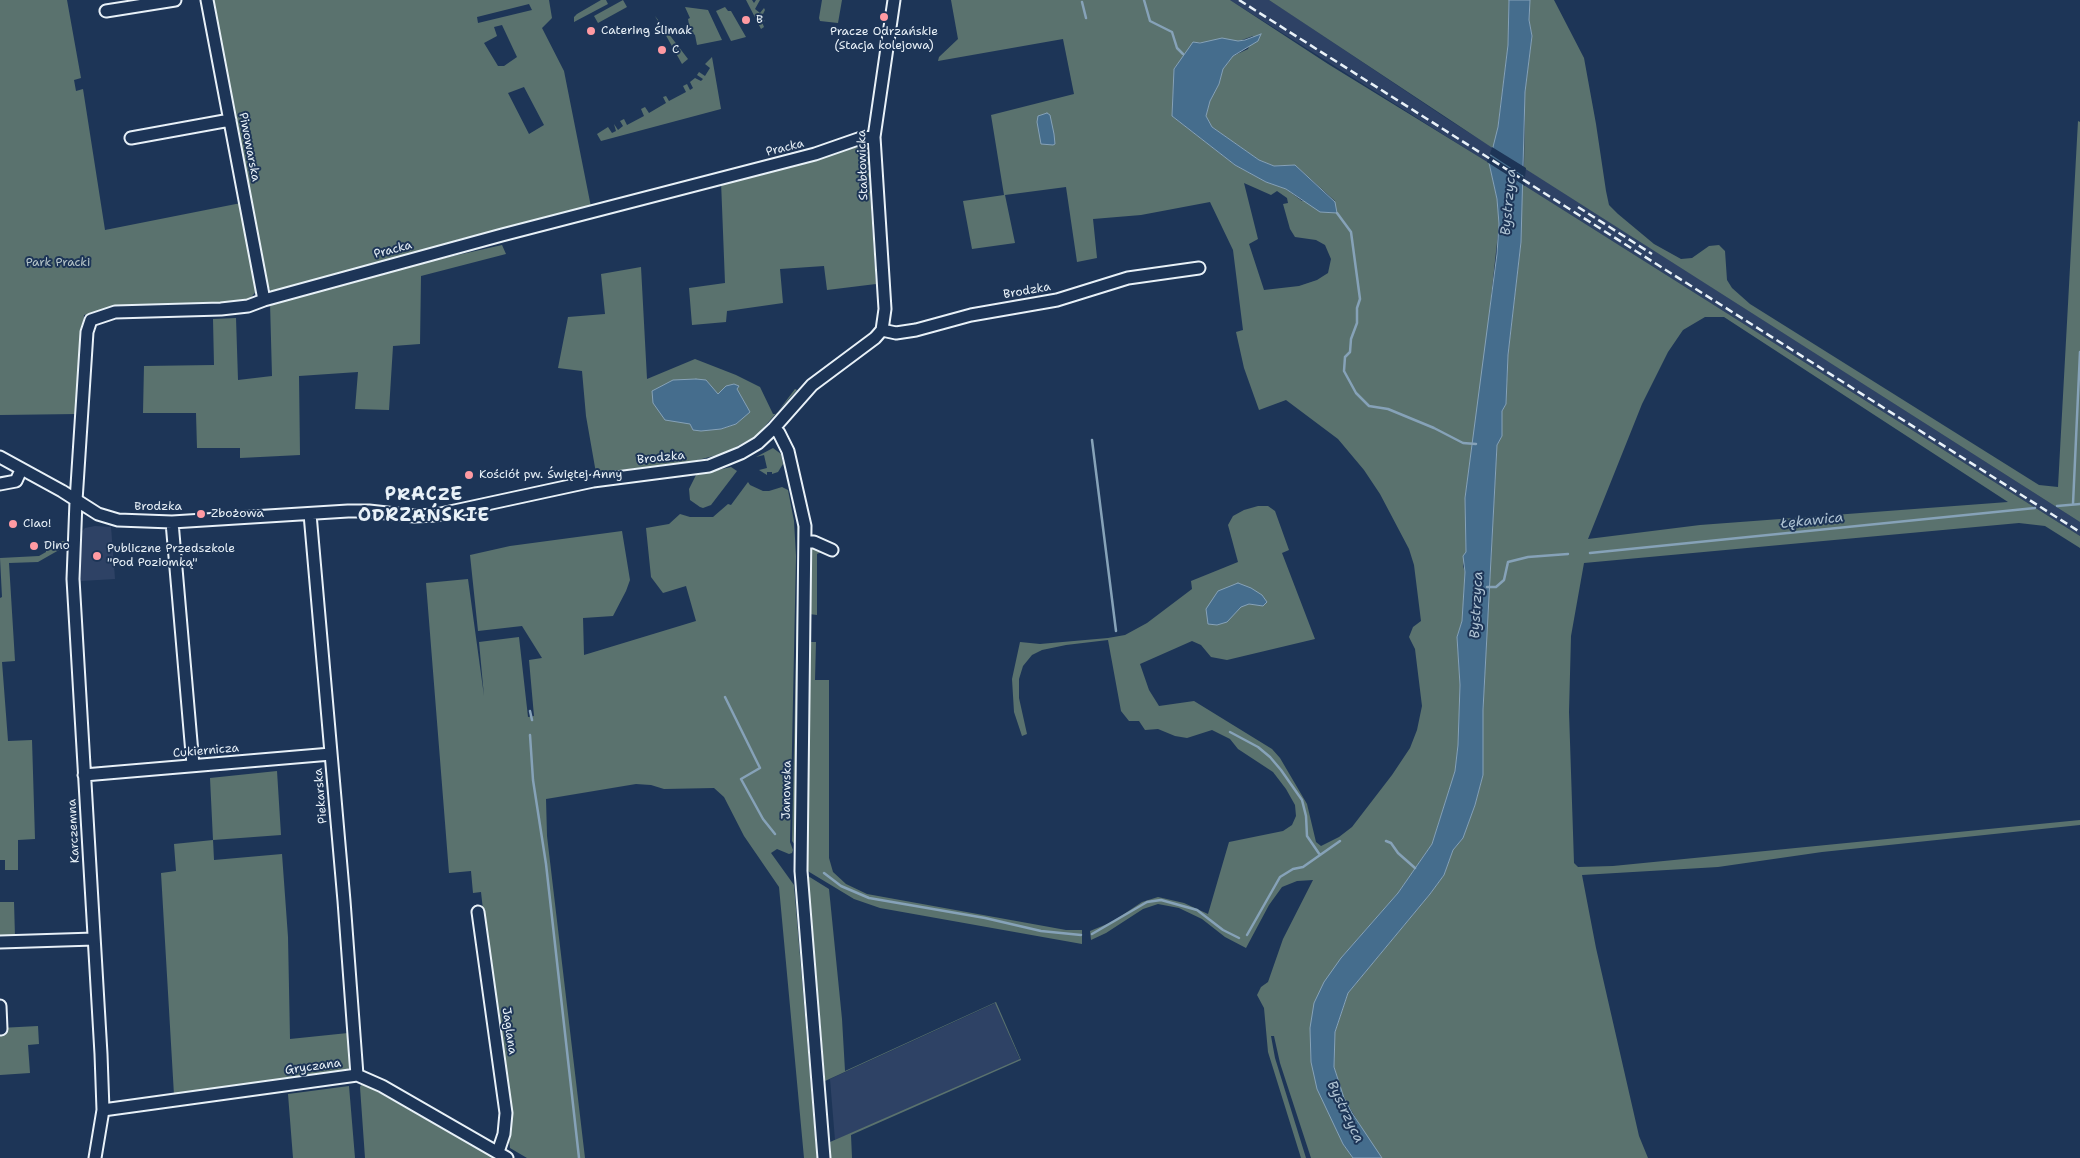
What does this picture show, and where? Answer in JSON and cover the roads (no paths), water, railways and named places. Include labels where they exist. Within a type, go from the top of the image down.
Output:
[{"type":"street","points":[[106,12],[174,0]]},
{"type":"street","name":"Piwowarska","points":[[207,0],[264,300]]},
{"type":"street","name":"Stabłowicka","points":[[882,330],[885,322],[885,309],[874,136],[894,0]]},
{"type":"street","points":[[131,138],[230,120]]},
{"type":"street","name":"Pracka","points":[[76,501],[87,332],[91,320],[115,312],[248,306],[264,300],[874,136]]},
{"type":"street","name":"Brodzka","points":[[0,457],[98,514],[118,520],[172,522],[355,511],[414,516],[436,515],[593,481],[709,466],[741,453],[758,443],[774,428],[812,385],[875,338],[882,330],[896,333],[916,330],[971,315],[1057,300],[1128,278],[1198,268]]},
{"type":"street","name":"Janowska","points":[[774,428],[779,433],[788,451],[804,526],[801,871],[824,1158]]},
{"type":"street","points":[[0,484],[16,481],[22,470]]},
{"type":"street","name":"Karczemna","points":[[76,501],[73,579],[103,1110],[95,1158]]},
{"type":"street","name":"Piekarska","points":[[310,514],[358,1075]]},
{"type":"street","points":[[172,522],[193,765]]},
{"type":"street","points":[[804,542],[814,542],[832,550]]},
{"type":"street","name":"Cukiernicza","points":[[84,775],[331,754]]},
{"type":"street","name":"Jaglana","points":[[478,912],[506,1113],[502,1155]]},
{"type":"street","points":[[0,942],[94,939]]},
{"type":"street","points":[[0,1006],[1,1029]]},
{"type":"street","name":"Gryczana","points":[[103,1110],[358,1075],[382,1086],[502,1155]]},
{"type":"water","name":"Bystrzyca","points":[[1509,0],[1530,0],[1529,20],[1532,36],[1525,92],[1521,242],[1508,355],[1506,404],[1502,411],[1502,436],[1497,445],[1483,710],[1483,775],[1463,838],[1453,850],[1444,875],[1348,993],[1335,1032],[1334,1067],[1344,1098],[1382,1158],[1353,1158],[1343,1144],[1317,1089],[1311,1062],[1310,1028],[1314,1003],[1324,982],[1341,958],[1398,893],[1432,844],[1455,771],[1460,685],[1457,637],[1462,621],[1465,572],[1463,556],[1466,552],[1465,498],[1497,254],[1499,224],[1497,199],[1489,163],[1498,127],[1508,45]]},
{"type":"water","points":[[1261,34],[1258,41],[1233,56],[1223,69],[1206,116],[1212,127],[1259,160],[1274,166],[1295,165],[1335,202],[1337,213],[1320,212],[1286,189],[1266,182],[1235,165],[1172,116],[1174,69],[1193,42],[1200,43],[1222,38],[1238,41]]},
{"type":"water","points":[[1047,113],[1050,115],[1054,134],[1055,144],[1053,145],[1041,144],[1037,122],[1038,116]]},
{"type":"water","points":[[673,380],[706,380],[718,394],[726,386],[734,384],[739,386],[737,389],[750,412],[736,424],[721,429],[701,431],[693,430],[690,424],[665,420],[653,403],[652,391]]},
{"type":"water","points":[[1238,583],[1262,595],[1267,602],[1263,606],[1249,604],[1241,607],[1227,622],[1217,625],[1208,624],[1206,609],[1218,591]]},
{"type":"waterway","points":[[1144,0],[1150,21],[1172,32],[1177,48],[1183,54]]},
{"type":"waterway","points":[[1082,2],[1086,18]]},
{"type":"waterway","points":[[1337,213],[1351,232],[1360,299],[1357,308],[1357,323],[1351,339],[1350,352],[1345,357],[1344,371],[1356,393],[1369,406],[1388,409],[1434,428],[1463,443],[1476,444]]},
{"type":"waterway","points":[[2073,504],[2080,352]]},
{"type":"waterway","points":[[1092,440],[1116,631]]},
{"type":"waterway","name":"Łękawica","points":[[2057,506],[2080,504]]},
{"type":"waterway","name":"Łękawica","points":[[1590,553],[2035,508]]},
{"type":"waterway","name":"Łękawica","points":[[1487,587],[1496,587],[1504,580],[1508,562],[1528,557],[1568,554]]},
{"type":"waterway","points":[[725,697],[760,768],[741,779],[763,819],[775,834]]},
{"type":"waterway","points":[[530,711],[532,720]]},
{"type":"waterway","points":[[1230,732],[1258,747],[1281,770],[1302,800],[1306,816],[1307,836],[1320,855]]},
{"type":"waterway","points":[[530,735],[533,780],[546,864],[579,1158]]},
{"type":"waterway","points":[[1247,935],[1280,877],[1293,869],[1303,867],[1340,841]]},
{"type":"waterway","points":[[1386,841],[1391,843],[1398,853],[1415,868]]},
{"type":"waterway","points":[[824,873],[841,886],[869,898],[985,918],[1041,931],[1081,935]]},
{"type":"waterway","points":[[1092,934],[1147,902],[1161,900],[1197,910],[1223,930],[1239,938]]},
{"type":"railway","points":[[1239,0],[2080,532]]},
{"type":"railway","points":[[1578,207],[1652,254]]},
{"type":"place","name":"Pracze Odrzańskie (Stacja kolejowa)","points":[[884,17]]},
{"type":"place","name":"B","points":[[746,20]]},
{"type":"place","name":"Catering Ślimak","points":[[591,31]]},
{"type":"place","name":"C","points":[[662,50]]},
{"type":"place","name":"Kościół pw. Świętej Anny","points":[[469,475]]},
{"type":"place","name":"Zbożowa","points":[[201,514]]},
{"type":"place","name":"Ciao!","points":[[13,524]]},
{"type":"place","name":"Dino","points":[[34,546]]},
{"type":"place","name":"Publiczne Przedszkole \"Pod Poziomką\"","points":[[97,556]]},
{"type":"district","name":"PRACZE ODRZAŃSKIE","points":[[424,505]]},
{"type":"park label","name":"Park Pracki","points":[[58,263]]}]
